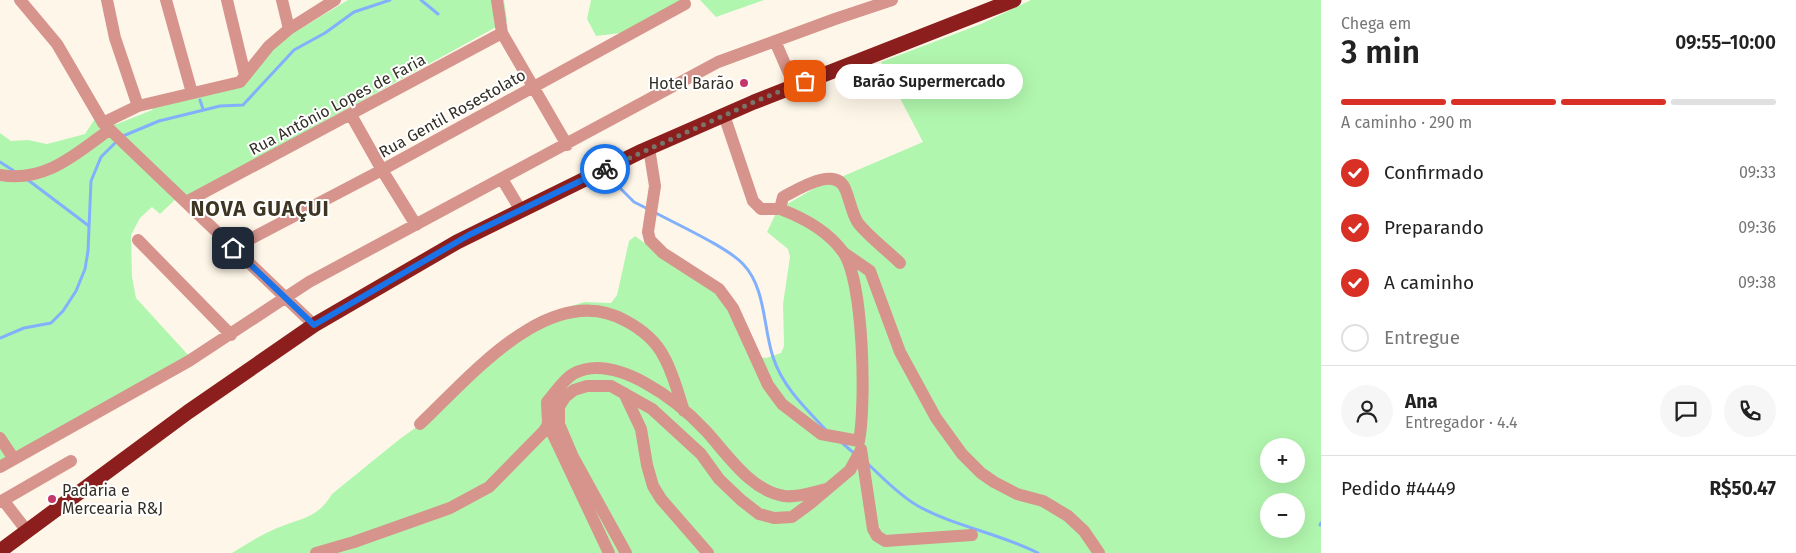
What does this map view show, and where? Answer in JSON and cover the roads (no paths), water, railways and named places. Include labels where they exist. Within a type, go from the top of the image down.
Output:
[{"type":"highway","points":[[0,551],[188,412],[314,325],[457,242],[520,209],[724,115],[794,85],[1014,0]]},
{"type":"street","points":[[20,0],[57,44],[112,132],[314,325]]},
{"type":"street","points":[[106,0],[115,38],[138,106]]},
{"type":"street","points":[[166,0],[192,93]]},
{"type":"street","points":[[227,0],[245,75]]},
{"type":"street","points":[[282,0],[289,29]]},
{"type":"street","points":[[0,175],[15,177],[32,176],[48,171],[112,132],[138,106],[240,82],[269,46],[289,29],[335,0]]},
{"type":"street","points":[[497,0],[502,32],[567,145]]},
{"type":"street","points":[[0,467],[189,361],[285,298],[718,62],[892,0]]},
{"type":"street","name":"Rua Gentil Rosestolato","points":[[233,248],[382,170],[685,4]]},
{"type":"street","name":"Rua Antônio Lopes de Faria","points":[[186,202],[351,115],[502,32]]},
{"type":"street","points":[[775,41],[794,85]]},
{"type":"street","points":[[351,115],[416,225]]},
{"type":"street","points":[[724,115],[753,201],[761,209],[780,209],[809,222],[827,234],[844,253],[870,271],[900,352],[936,418],[962,454],[981,473],[994,482],[1017,494],[1043,501],[1068,516],[1084,531],[1099,553]]},
{"type":"street","points":[[649,148],[655,186],[648,232],[650,240],[663,253],[719,289],[733,308],[768,385],[782,404],[821,434],[860,446]]},
{"type":"street","points":[[780,209],[783,198],[807,186],[832,178],[837,179],[844,184],[858,222],[900,263]]},
{"type":"street","points":[[502,179],[520,209]]},
{"type":"street","points":[[138,240],[231,335]]},
{"type":"street","points":[[844,253],[851,271],[860,312],[862,394],[860,446],[873,529],[877,536],[885,541],[972,535]]},
{"type":"street","points":[[420,424],[496,353],[524,331],[552,316],[576,311],[599,311],[619,317],[637,327],[653,341],[664,356],[684,411]]},
{"type":"street","points":[[609,553],[548,424],[547,402],[573,374],[590,369],[611,370],[644,382],[684,411],[744,472],[770,491],[784,496],[796,496],[828,488]]},
{"type":"street","points":[[316,553],[354,542],[450,508],[489,487],[544,431],[560,405],[574,390],[587,386],[611,386],[652,409],[680,432],[701,454],[720,479],[760,514],[774,518],[792,517],[850,470],[860,446]]},
{"type":"street","points":[[624,393],[641,429],[647,465],[653,486],[661,499],[708,553]]},
{"type":"street","points":[[560,405],[559,424],[573,457],[626,553]]},
{"type":"street","points":[[0,438],[14,459]]},
{"type":"street","points":[[26,531],[1,501],[71,461]]},
{"type":"waterway","points":[[123,136],[159,121],[220,106],[243,105],[294,50],[325,33],[354,12],[390,0]]},
{"type":"waterway","points":[[421,0],[438,14]]},
{"type":"waterway","points":[[200,100],[203,109]]},
{"type":"waterway","points":[[0,338],[24,328],[51,323],[63,311],[76,291],[85,269],[88,251],[91,181],[101,157],[118,140]]},
{"type":"waterway","points":[[0,162],[14,171]]},
{"type":"waterway","points":[[28,180],[89,226]]},
{"type":"waterway","points":[[612,180],[634,202],[648,209]]},
{"type":"waterway","points":[[654,212],[714,243],[743,264],[756,284],[760,296],[770,345],[777,368],[795,396],[826,430]]},
{"type":"waterway","points":[[841,442],[855,454]]},
{"type":"waterway","points":[[868,464],[898,492],[918,506],[947,519],[1008,540],[1038,553]]},
{"type":"place","name":"Barão Supermercado","points":[[805,81]]},
{"type":"place","name":"Hotel Barão","points":[[744,83]]},
{"type":"place","name":"Padaria e Mercearia R&J","points":[[52,499]]},
{"type":"district","name":"NOVA GUAÇUI","points":[[260,209]]}]
